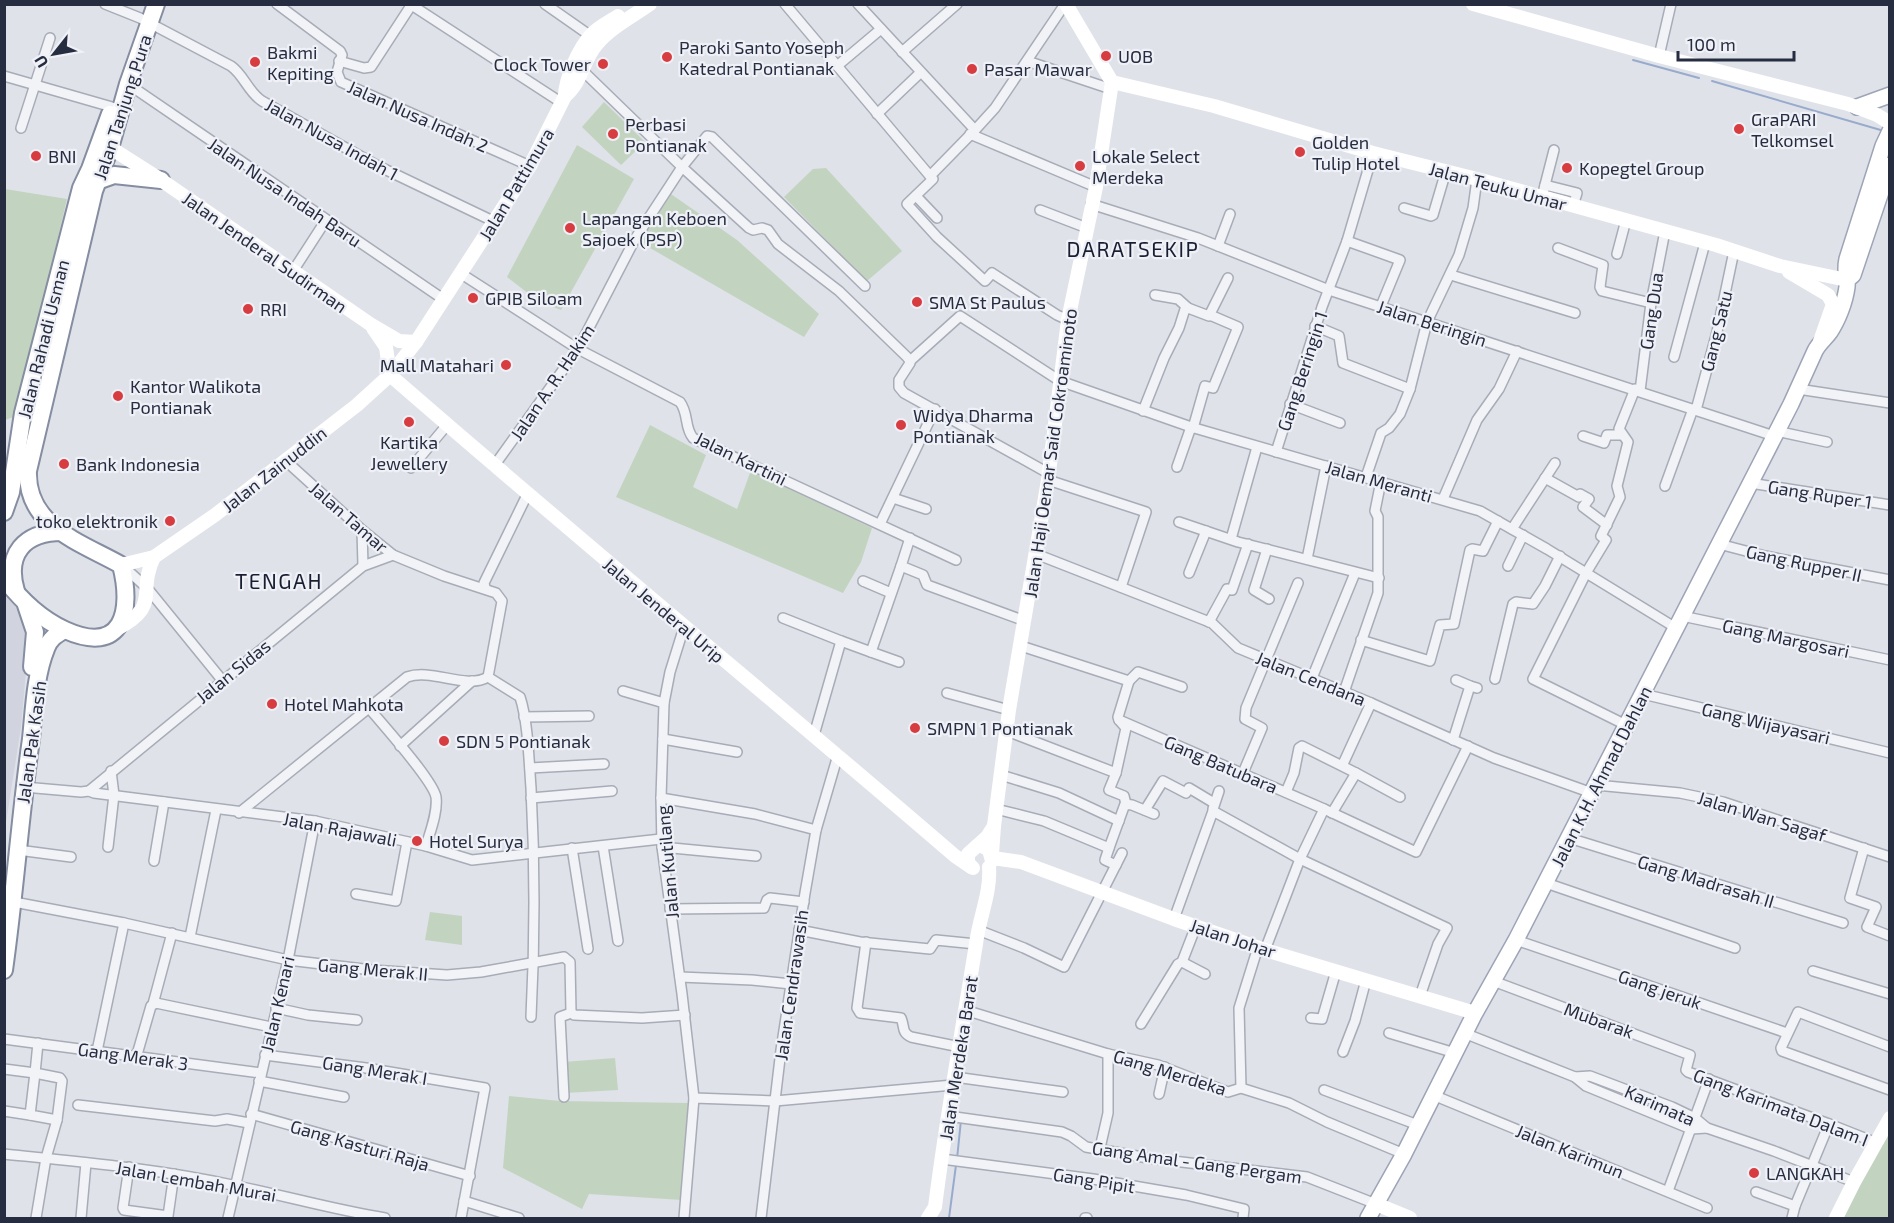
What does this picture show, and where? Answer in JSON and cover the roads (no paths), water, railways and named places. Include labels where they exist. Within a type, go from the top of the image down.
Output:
[{"type":"highway","name":"Jalan Tanjung Pura","points":[[90,210],[94,191],[100,180],[112,108],[145,15],[156,4]]},
{"type":"highway","name":"Jalan Tanjung Pura","points":[[81,188],[105,145],[128,84],[145,15]]},
{"type":"highway","points":[[100,180],[114,175],[161,180]]},
{"type":"highway","name":"Jalan Rahadi Usman","points":[[4,512],[11,492],[23,413],[81,188]]},
{"type":"highway","name":"Jalan Rahadi Usman","points":[[62,532],[41,515],[33,505],[28,488],[28,471],[90,210]]},
{"type":"highway","points":[[4,578],[21,597],[40,615],[64,630],[90,638],[98,638],[115,630],[122,620],[127,600],[127,586],[121,565],[62,532],[39,534],[15,556],[12,572],[21,597]]},
{"type":"highway","name":"Jalan Pak Kasih","points":[[4,882],[15,779],[34,650],[33,624],[21,597]]},
{"type":"highway","name":"Jalan Pak Kasih","points":[[4,970],[14,902],[24,784],[43,657],[50,640],[64,630]]},
{"type":"main road","points":[[1857,107],[1890,95]]},
{"type":"main road","points":[[1890,131],[1883,146],[1847,259],[1844,271],[1847,280],[1853,275],[1890,165]]},
{"type":"main road","name":"Jalan K.H. Ahmad Dahlan","points":[[1368,1218],[1404,1154],[1464,1033],[1546,883],[1798,389],[1819,343],[1830,331],[1842,306],[1847,280]]},
{"type":"street","name":"Jalan Nusa Indah 1","points":[[105,4],[145,15],[231,66],[251,92],[262,101],[378,166],[495,222]]},
{"type":"street","name":"Jalan Nusa Indah 2","points":[[278,4],[340,51],[342,55],[337,72],[341,82],[530,166]]},
{"type":"street","points":[[545,4],[594,39]]},
{"type":"street","points":[[339,61],[363,68],[370,67],[411,5],[563,99],[565,84],[582,48],[636,4]]},
{"type":"street","name":"Jalan Pattimura","points":[[390,375],[416,342],[530,166],[563,99],[573,90],[594,39],[650,4]]},
{"type":"street","points":[[785,4],[932,178]]},
{"type":"street","points":[[858,4],[972,132],[1023,158],[1096,187]]},
{"type":"street","points":[[902,52],[957,4]]},
{"type":"street","points":[[1068,320],[992,273],[985,281],[937,237],[907,204],[995,108],[1066,4],[1111,86]]},
{"type":"street","points":[[1473,4],[1659,56],[1883,114],[1890,123]]},
{"type":"street","points":[[1659,56],[1671,4]]},
{"type":"street","points":[[837,66],[881,29]]},
{"type":"street","points":[[21,128],[50,38]]},
{"type":"street","points":[[1027,61],[1111,86]]},
{"type":"street","points":[[583,70],[682,167],[749,228],[768,230],[778,244],[838,291],[910,361],[898,380],[899,387],[904,393],[1048,476],[1146,512],[1121,587]]},
{"type":"street","points":[[877,114],[920,73]]},
{"type":"street","points":[[4,76],[112,108]]},
{"type":"street","name":"Jalan Nusa Indah Baru","points":[[128,84],[443,299]]},
{"type":"street","name":"Jalan Teuku Umar","points":[[1111,86],[1215,106],[1373,153],[1477,179],[1543,191],[1574,206],[1780,266],[1847,280]]},
{"type":"street","name":"Jalan Haji Oemar Said Cokroaminoto","points":[[991,859],[1009,710],[1048,476],[1068,320],[1096,187],[1111,86]]},
{"type":"street","name":"Jalan A. R. Hakim","points":[[494,466],[578,349],[635,239],[682,167],[707,136],[712,137],[866,286]]},
{"type":"street","name":"Jalan Jenderal Sudirman","points":[[105,145],[161,180],[370,324],[399,341],[416,342]]},
{"type":"street","points":[[1543,191],[1554,150]]},
{"type":"street","name":"Gang Beringin 1","points":[[1276,452],[1316,326],[1347,242],[1373,153]]},
{"type":"street","points":[[1404,208],[1434,215],[1446,171]]},
{"type":"street","points":[[1366,477],[1381,434],[1400,414],[1410,389],[1427,322],[1451,275],[1466,234],[1477,179]]},
{"type":"street","points":[[916,196],[937,218]]},
{"type":"street","name":"Jalan Beringin","points":[[1091,204],[1218,246],[1329,290],[1694,409],[1775,434],[1827,442]]},
{"type":"street","points":[[1040,210],[1087,228]]},
{"type":"street","points":[[1218,246],[1230,214]]},
{"type":"street","points":[[293,271],[326,220]]},
{"type":"street","points":[[1617,254],[1626,220]]},
{"type":"street","name":"Gang Dua","points":[[1607,525],[1620,497],[1617,486],[1628,442],[1619,429],[1637,390],[1665,231]]},
{"type":"street","points":[[1347,242],[1400,260],[1381,306]]},
{"type":"street","points":[[1674,357],[1705,243]]},
{"type":"street","points":[[1558,248],[1604,265],[1600,287],[1602,291],[1651,303]]},
{"type":"street","name":"Gang Satu","points":[[1665,486],[1694,409],[1717,332],[1734,251]]},
{"type":"street","name":"Jalan Teuku Umar","points":[[1780,266],[1832,299],[1833,304],[1819,343]]},
{"type":"street","name":"Jalan Kartini","points":[[460,273],[578,349],[680,402],[686,414],[687,431],[693,438],[956,560]]},
{"type":"street","points":[[1451,275],[1575,313]]},
{"type":"street","points":[[1210,315],[1228,278]]},
{"type":"street","points":[[1155,295],[1178,299],[1188,308],[1238,327],[1213,388],[1205,386],[1177,467]]},
{"type":"street","points":[[1143,411],[1185,309],[1188,308]]},
{"type":"street","name":"Jalan Meranti","points":[[910,361],[960,316],[1060,381],[1192,428],[1480,511],[1586,573],[1680,622]]},
{"type":"street","name":"Jalan Jenderal Sudirman","points":[[370,324],[386,347],[390,375]]},
{"type":"street","points":[[1316,326],[1339,336],[1344,363],[1410,389]]},
{"type":"street","points":[[1443,499],[1477,420],[1499,389],[1517,351]]},
{"type":"street","name":"Jalan Jenderal Urip","points":[[390,375],[527,495],[973,869]]},
{"type":"street","name":"Jalan Zainuddin","points":[[121,565],[154,557],[286,461],[364,399],[390,375]]},
{"type":"street","points":[[1798,389],[1890,403]]},
{"type":"street","points":[[1290,404],[1340,423]]},
{"type":"street","points":[[880,524],[935,409]]},
{"type":"street","points":[[411,468],[447,425]]},
{"type":"street","points":[[1583,436],[1604,443],[1607,435],[1622,435]]},
{"type":"street","points":[[1231,539],[1257,447]]},
{"type":"street","name":"Jalan Tamar","points":[[286,461],[393,555],[444,576],[485,588]]},
{"type":"street","points":[[1512,529],[1555,463]]},
{"type":"street","points":[[1307,559],[1326,466]]},
{"type":"street","points":[[1545,478],[1579,497],[1580,494],[1589,499],[1583,507],[1607,525],[1601,536],[1606,540],[1586,573],[1533,679],[1626,725]]},
{"type":"street","points":[[1344,692],[1378,593],[1378,517],[1376,511],[1381,482]]},
{"type":"street","name":"Gang Ruper 1","points":[[1750,483],[1890,505]]},
{"type":"street","points":[[488,677],[503,605],[500,596],[485,588],[484,583],[527,495]]},
{"type":"street","points":[[893,498],[926,509]]},
{"type":"street","points":[[1361,640],[1430,661],[1439,627],[1441,624],[1454,624],[1470,550],[1483,551],[1498,520]]},
{"type":"street","points":[[1179,522],[1248,544],[1379,579]]},
{"type":"street","points":[[362,530],[363,566]]},
{"type":"street","points":[[1190,573],[1206,531]]},
{"type":"street","points":[[1508,566],[1523,535]]},
{"type":"street","points":[[871,652],[910,538]]},
{"type":"street","points":[[1209,622],[1227,589],[1232,591],[1248,544]]},
{"type":"street","name":"Gang Rupper II","points":[[1719,544],[1765,556],[1890,580]]},
{"type":"street","points":[[1265,599],[1254,590],[1267,549]]},
{"type":"street","name":"Jalan Cendana","points":[[1036,554],[1209,622],[1238,648],[1453,740],[1594,789]]},
{"type":"street","name":"Jalan Sidas","points":[[87,788],[363,566],[393,555]]},
{"type":"street","points":[[1495,679],[1513,604],[1515,602],[1533,604],[1560,556]]},
{"type":"street","points":[[141,613],[148,589],[148,573],[154,557]]},
{"type":"street","points":[[121,565],[148,589],[222,680]]},
{"type":"street","points":[[901,566],[923,574],[925,584],[928,586],[1025,621]]},
{"type":"street","points":[[1312,678],[1354,573]]},
{"type":"street","points":[[863,581],[891,592]]},
{"type":"street","points":[[1243,773],[1262,728],[1245,719],[1246,708],[1287,604],[1298,583]]},
{"type":"street","points":[[115,630],[141,613],[154,608],[166,611]]},
{"type":"street","points":[[783,618],[899,662]]},
{"type":"street","name":"Gang Margosari","points":[[1680,622],[1890,660]]},
{"type":"street","name":"Jalan Kutilang","points":[[684,627],[670,672],[664,703],[661,798],[662,843],[694,1098],[684,1218]]},
{"type":"street","points":[[814,735],[841,641]]},
{"type":"street","points":[[1021,645],[1129,681]]},
{"type":"street","points":[[1116,865],[1105,860],[1126,804],[1124,796],[1109,790],[1116,773],[1126,728],[1118,717],[1129,681],[1138,672],[1182,687]]},
{"type":"street","points":[[239,813],[399,682],[416,674],[472,681],[488,677]]},
{"type":"street","points":[[488,677],[520,697],[524,717],[530,768],[534,853],[534,962],[531,1017]]},
{"type":"street","points":[[1453,740],[1474,687],[1456,680]]},
{"type":"street","points":[[400,746],[472,681]]},
{"type":"street","points":[[623,691],[664,703]]},
{"type":"street","points":[[947,693],[1009,710]]},
{"type":"street","name":"Gang Wijayasari","points":[[1643,694],[1890,753]]},
{"type":"street","points":[[1342,764],[1371,703]]},
{"type":"street","points":[[369,708],[421,772],[435,795],[435,810],[426,846]]},
{"type":"street","points":[[524,717],[589,716]]},
{"type":"street","name":"Gang Batubara","points":[[1119,720],[1286,792],[1416,852],[1468,746]]},
{"type":"street","points":[[1007,732],[1116,773]]},
{"type":"street","points":[[663,739],[737,753]]},
{"type":"street","points":[[1286,792],[1301,746],[1342,764],[1400,798]]},
{"type":"street","name":"Jalan Cendrawasih","points":[[761,1218],[799,930],[816,830],[838,755]]},
{"type":"street","points":[[530,768],[604,764]]},
{"type":"street","points":[[1241,1088],[1239,1008],[1300,859],[1328,811],[1356,772]]},
{"type":"street","points":[[107,774],[114,795],[108,847]]},
{"type":"street","points":[[1001,775],[1059,793],[1119,821]]},
{"type":"street","points":[[1126,804],[1150,812],[1163,781],[1186,793],[1189,789],[1214,807],[1300,859],[1447,928],[1438,944],[1420,996]]},
{"type":"street","name":"Jalan Rajawali","points":[[24,784],[87,788],[94,793],[114,795],[163,807],[216,810],[315,821],[426,846],[472,860],[572,848],[662,843],[756,856]]},
{"type":"street","name":"Jalan Wan Sagaf","points":[[1594,789],[1680,793],[1723,802],[1890,857]]},
{"type":"street","points":[[531,798],[612,791]]},
{"type":"street","points":[[1174,919],[1219,791]]},
{"type":"street","points":[[661,798],[754,814],[816,830]]},
{"type":"street","points":[[154,861],[163,807]]},
{"type":"street","points":[[996,809],[1044,821],[1109,849]]},
{"type":"street","points":[[189,938],[216,810]]},
{"type":"street","name":"Jalan Kenari","points":[[228,1218],[288,960],[315,821]]},
{"type":"street","points":[[984,903],[980,881],[967,858],[994,826]]},
{"type":"street","name":"Gang Madrasah II","points":[[1569,838],[1843,923]]},
{"type":"street","points":[[356,894],[396,901],[407,842]]},
{"type":"street","points":[[940,843],[974,848],[986,847],[991,859],[985,870],[973,869]]},
{"type":"street","points":[[603,846],[618,941]]},
{"type":"street","points":[[572,848],[588,949]]},
{"type":"street","points":[[1864,848],[1850,898],[1876,907],[1867,927],[1890,936]]},
{"type":"street","points":[[18,850],[70,857]]},
{"type":"street","points":[[799,930],[866,942],[931,949],[936,940],[977,937],[1024,948],[1064,967],[1122,853]]},
{"type":"street","name":"Jalan Johar","points":[[991,859],[1021,862],[1174,919],[1475,1013]]},
{"type":"street","name":"Jalan Merdeka Barat","points":[[932,1217],[953,1117],[954,1081],[977,937],[989,887],[991,859]]},
{"type":"street","points":[[1546,883],[1735,948]]},
{"type":"street","points":[[670,909],[764,908],[766,900],[770,898],[804,902]]},
{"type":"street","name":"Gang Merak II","points":[[14,902],[172,933],[288,960],[363,969],[438,975],[482,972],[564,957],[569,961],[571,1013]]},
{"type":"street","points":[[97,1051],[124,923]]},
{"type":"street","points":[[1141,1024],[1178,964],[1182,962],[1196,926]]},
{"type":"street","points":[[136,1058],[172,933]]},
{"type":"street","name":"Gang jeruk","points":[[1516,940],[1787,1033]]},
{"type":"street","points":[[866,942],[857,1008],[860,1013],[901,1018],[905,1034],[960,1047]]},
{"type":"street","points":[[1182,962],[1205,974]]},
{"type":"street","points":[[1311,1018],[1322,1019],[1336,970]]},
{"type":"street","points":[[1813,971],[1890,994]]},
{"type":"street","points":[[680,977],[791,984]]},
{"type":"street","points":[[1343,1052],[1355,1021],[1366,980]]},
{"type":"street","name":"Mubarak","points":[[1493,981],[1691,1055],[1686,1070]]},
{"type":"street","points":[[153,1004],[271,1027]]},
{"type":"street","points":[[276,1008],[308,1015],[357,1020]]},
{"type":"street","name":"Gang Merdeka","points":[[965,1010],[1108,1053],[1165,1067],[1228,1092],[1241,1088],[1296,1106],[1327,1122],[1404,1154]]},
{"type":"street","points":[[1890,1047],[1798,1012],[1781,1048],[1782,1051],[1890,1090]]},
{"type":"street","points":[[564,1097],[560,1017],[571,1013],[575,1016],[612,1017],[685,1015]]},
{"type":"street","points":[[1389,1033],[1455,1053]]},
{"type":"street","name":"Karimata","points":[[1464,1033],[1575,1077],[1590,1076],[1695,1118],[1707,1128],[1854,1182]]},
{"type":"street","name":"Gang Merak 3","points":[[4,1039],[260,1077],[344,1097]]},
{"type":"street","points":[[30,1115],[38,1043]]},
{"type":"street","points":[[1100,1148],[1108,1108],[1108,1053]]},
{"type":"street","name":"Gang Merak I","points":[[265,1055],[366,1068],[485,1088],[470,1176]]},
{"type":"street","points":[[1159,1094],[1165,1067]]},
{"type":"street","points":[[4,1069],[35,1072],[60,1078],[62,1081],[57,1120],[46,1158],[36,1218]]},
{"type":"street","name":"Gang Karimata Dalam I","points":[[1686,1070],[1877,1143]]},
{"type":"street","points":[[1575,1077],[1586,1086],[1691,1129],[1707,1128]]},
{"type":"street","points":[[1668,1191],[1709,1079]]},
{"type":"street","points":[[694,1098],[775,1101],[954,1081],[1063,1092]]},
{"type":"street","points":[[1324,1090],[1418,1125]]},
{"type":"street","name":"Jalan Karimun","points":[[1433,1095],[1707,1208]]},
{"type":"street","name":"Gang Kasturi Raja","points":[[78,1105],[215,1121],[250,1118],[470,1176]]},
{"type":"street","points":[[4,1111],[57,1120]]},
{"type":"street","name":"Gang Amal - Gang Pergam","points":[[953,1117],[1062,1132],[1083,1146],[1148,1158],[1298,1176],[1323,1182],[1376,1204]]},
{"type":"street","points":[[1836,1218],[1890,1118]]},
{"type":"street","points":[[1792,1218],[1829,1124]]},
{"type":"street","name":"Jalan Lembah Murai","points":[[4,1154],[174,1174],[237,1185],[343,1211],[385,1218]]},
{"type":"street","name":"Gang Pipit","points":[[945,1159],[1093,1179],[1186,1195],[1243,1214]]},
{"type":"street","points":[[81,1218],[86,1162]]},
{"type":"street","points":[[129,1167],[123,1208],[137,1216],[171,1217],[174,1174]]},
{"type":"street","points":[[461,1218],[470,1176]]},
{"type":"street","points":[[1756,1191],[1795,1206]]},
{"type":"street","points":[[464,1201],[519,1218]]},
{"type":"street","points":[[1376,1204],[1410,1218]]},
{"type":"waterway","points":[[1633,60],[1699,78]]},
{"type":"waterway","points":[[1712,81],[1884,131]]},
{"type":"waterway","points":[[957,1159],[961,1120]]},
{"type":"waterway","points":[[949,1218],[956,1165]]},
{"type":"place","name":"UOB","points":[[1106,56]]},
{"type":"place","name":"Paroki Santo Yoseph Katedral Pontianak","points":[[667,57]]},
{"type":"place","name":"Bakmi Kepiting","points":[[255,62]]},
{"type":"place","name":"Clock Tower","points":[[603,64]]},
{"type":"place","name":"Pasar Mawar","points":[[972,69]]},
{"type":"place","name":"GraPARI Telkomsel","points":[[1739,129]]},
{"type":"place","name":"Perbasi Pontianak","points":[[613,134]]},
{"type":"place","name":"Golden Tulip Hotel","points":[[1300,152]]},
{"type":"place","name":"BNI","points":[[36,156]]},
{"type":"place","name":"Lokale Select Merdeka","points":[[1080,166]]},
{"type":"place","name":"Kopegtel Group","points":[[1567,168]]},
{"type":"place","name":"Lapangan Keboen Sajoek (PSP)","points":[[570,228]]},
{"type":"place","name":"GPIB Siloam","points":[[473,298]]},
{"type":"place","name":"SMA St Paulus","points":[[917,302]]},
{"type":"place","name":"RRI","points":[[248,309]]},
{"type":"place","name":"Mall Matahari","points":[[506,365]]},
{"type":"place","name":"Kantor Walikota Pontianak","points":[[118,396]]},
{"type":"place","name":"Kartika Jewellery","points":[[409,422]]},
{"type":"place","name":"Widya Dharma Pontianak","points":[[901,425]]},
{"type":"place","name":"Bank Indonesia","points":[[64,464]]},
{"type":"place","name":"toko elektronik","points":[[170,521]]},
{"type":"place","name":"Hotel Mahkota","points":[[272,704]]},
{"type":"place","name":"SMPN 1 Pontianak","points":[[915,728]]},
{"type":"place","name":"SDN 5 Pontianak","points":[[444,741]]},
{"type":"place","name":"Hotel Surya","points":[[417,841]]},
{"type":"place","name":"LANGKAH","points":[[1754,1173]]},
{"type":"district","name":"DARATSEKIP","points":[[1133,248]]},
{"type":"district","name":"TENGAH","points":[[279,580]]}]
